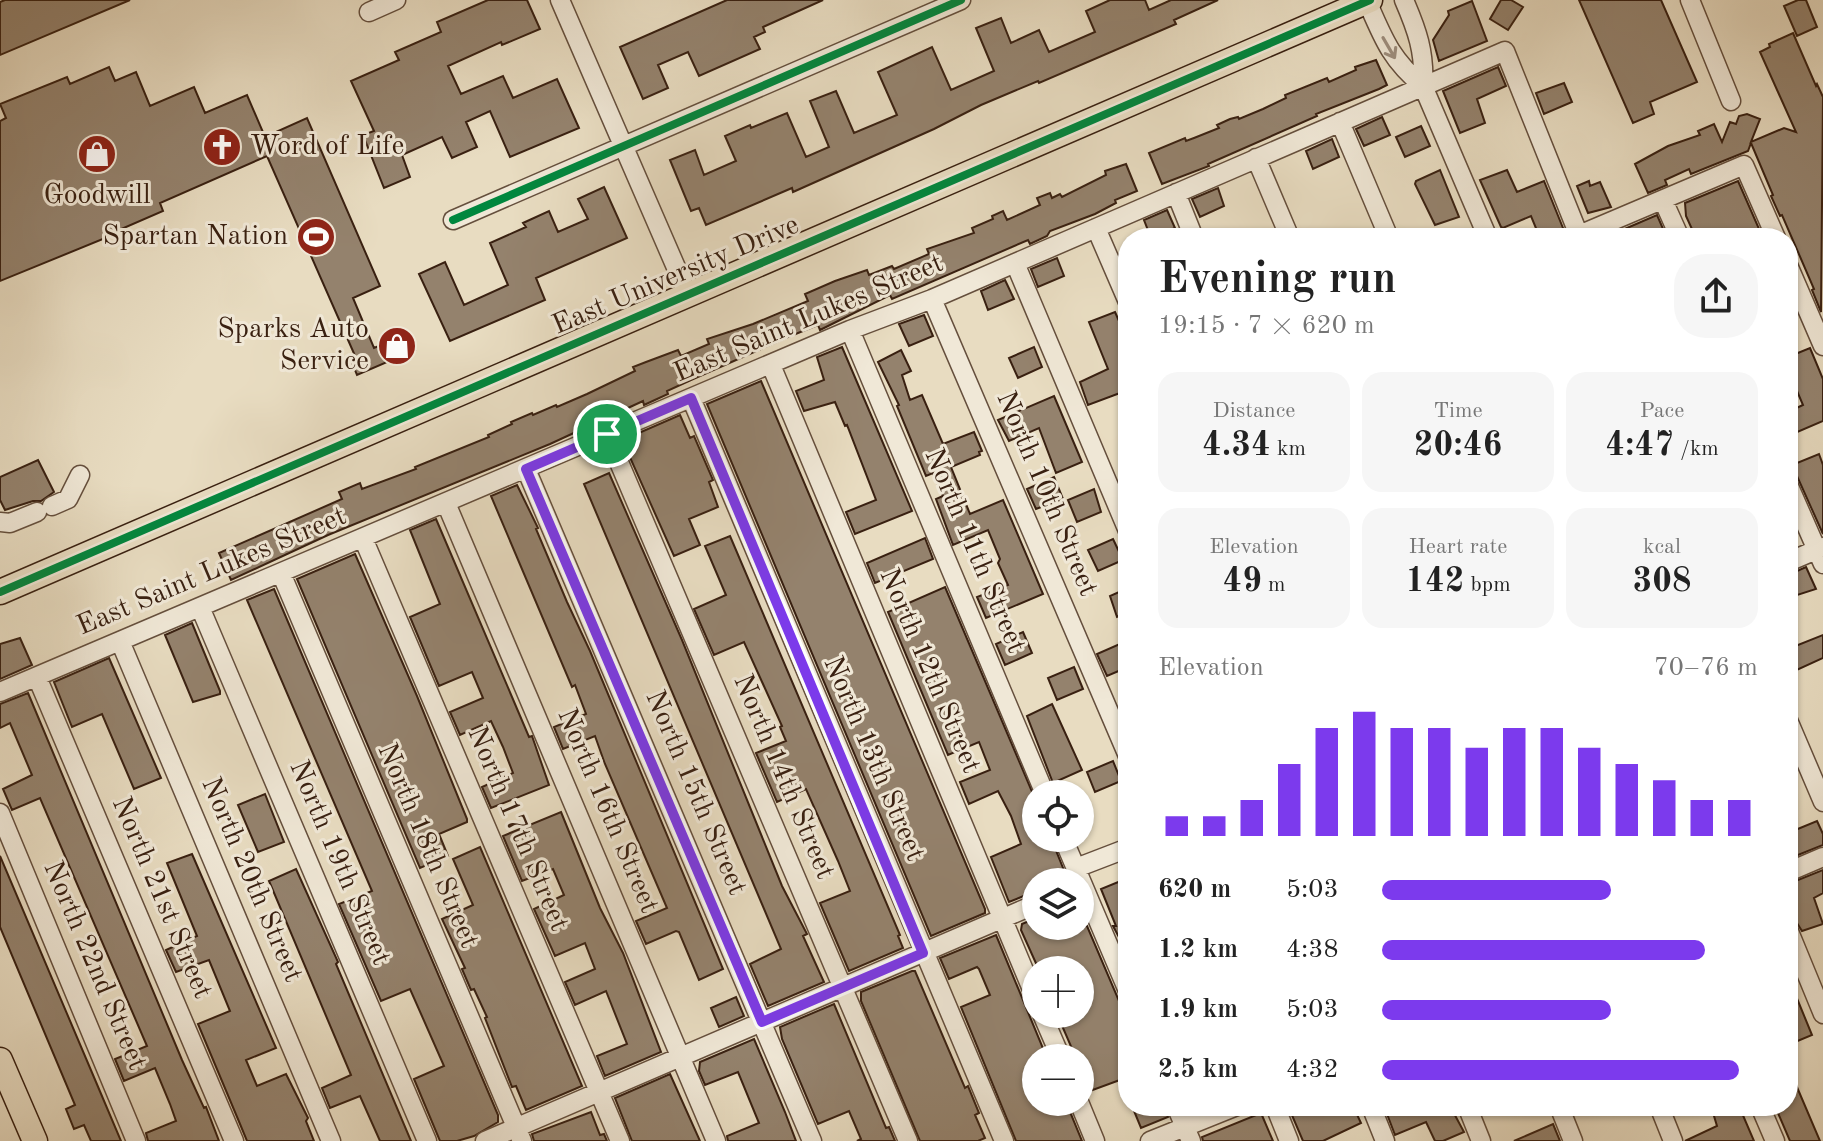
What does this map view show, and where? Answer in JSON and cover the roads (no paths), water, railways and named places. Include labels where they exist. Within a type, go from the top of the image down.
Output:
[{"type":"main road","name":"East University Drive","points":[[0,592],[1368,1]]},
{"type":"main road","points":[[0,1060],[35,1141]]},
{"type":"street","points":[[369,12],[396,0]]},
{"type":"street","points":[[560,0],[688,295]]},
{"type":"street","points":[[453,220],[961,0]]},
{"type":"street","points":[[1404,0],[1424,60],[1423,86],[1484,228]]},
{"type":"street","points":[[1690,0],[1731,101]]},
{"type":"street","points":[[1368,1],[1381,34],[1401,68],[1423,86]]},
{"type":"street","name":"East Saint Lukes Street","points":[[0,692],[850,330],[932,299],[1505,51],[1576,228]]},
{"type":"street","points":[[1340,122],[1385,228]]},
{"type":"street","points":[[1256,158],[1286,228]]},
{"type":"street","points":[[1600,228],[1744,165],[1772,228]]},
{"type":"street","points":[[1176,193],[1190,228]]},
{"type":"street","points":[[1663,200],[1676,228]]},
{"type":"street","points":[[1096,228],[1118,279]]},
{"type":"street","points":[[1015,263],[1118,507]]},
{"type":"street","points":[[1798,288],[1823,346]]},
{"type":"street","name":"North 10th Street","points":[[932,299],[1118,733]]},
{"type":"street","name":"North 11th Street","points":[[850,330],[1039,780]]},
{"type":"street","name":"North 12th Street","points":[[771,365],[1022,966]]},
{"type":"street","name":"North 13th Street","points":[[691,398],[1004,1141]]},
{"type":"street","name":"North 14th Street","points":[[607,434],[908,1141]]},
{"type":"street","name":"North 15th Street","points":[[526,469],[812,1141]]},
{"type":"street","points":[[0,522],[10,523],[68,499],[80,475]]},
{"type":"street","name":"North 16th Street","points":[[446,503],[716,1141]]},
{"type":"street","points":[[1798,505],[1821,554],[1798,560]]},
{"type":"street","name":"North 17th Street","points":[[363,538],[620,1141]]},
{"type":"street","name":"North 18th Street","points":[[281,573],[519,1134]]},
{"type":"street","name":"North 19th Street","points":[[200,607],[427,1141]]},
{"type":"street","name":"North 20th Street","points":[[120,641],[331,1141]]},
{"type":"street","name":"North 21st Street","points":[[37,677],[234,1141]]},
{"type":"street","points":[[1798,743],[1823,802]]},
{"type":"street","name":"North 22nd Street","points":[[0,813],[136,1141]]},
{"type":"street","points":[[1094,870],[1118,854]]},
{"type":"street","points":[[1798,868],[1823,857]]},
{"type":"street","points":[[485,1141],[519,1134],[599,1092],[1022,910]]},
{"type":"street","points":[[1094,913],[1118,968]]},
{"type":"street","points":[[1798,953],[1823,1014]]},
{"type":"street","points":[[1085,1116],[1095,1141]]},
{"type":"street","points":[[1150,1141],[1188,1134],[1220,1116]]},
{"type":"street","points":[[1279,1116],[1289,1141]]},
{"type":"street","points":[[1375,1116],[1385,1141]]},
{"type":"street","points":[[1471,1116],[1481,1141]]},
{"type":"street","points":[[1563,1116],[1573,1141]]},
{"type":"street","points":[[1663,1116],[1673,1141]]},
{"type":"street","points":[[1764,1116],[1775,1141]]},
{"type":"place","name":"Word of Life","points":[[222,147]]},
{"type":"place","name":"Goodwill","points":[[97,154]]},
{"type":"place","name":"Spartan Nation","points":[[316,237]]},
{"type":"place","name":"Sparks Auto Service","points":[[397,346]]}]
